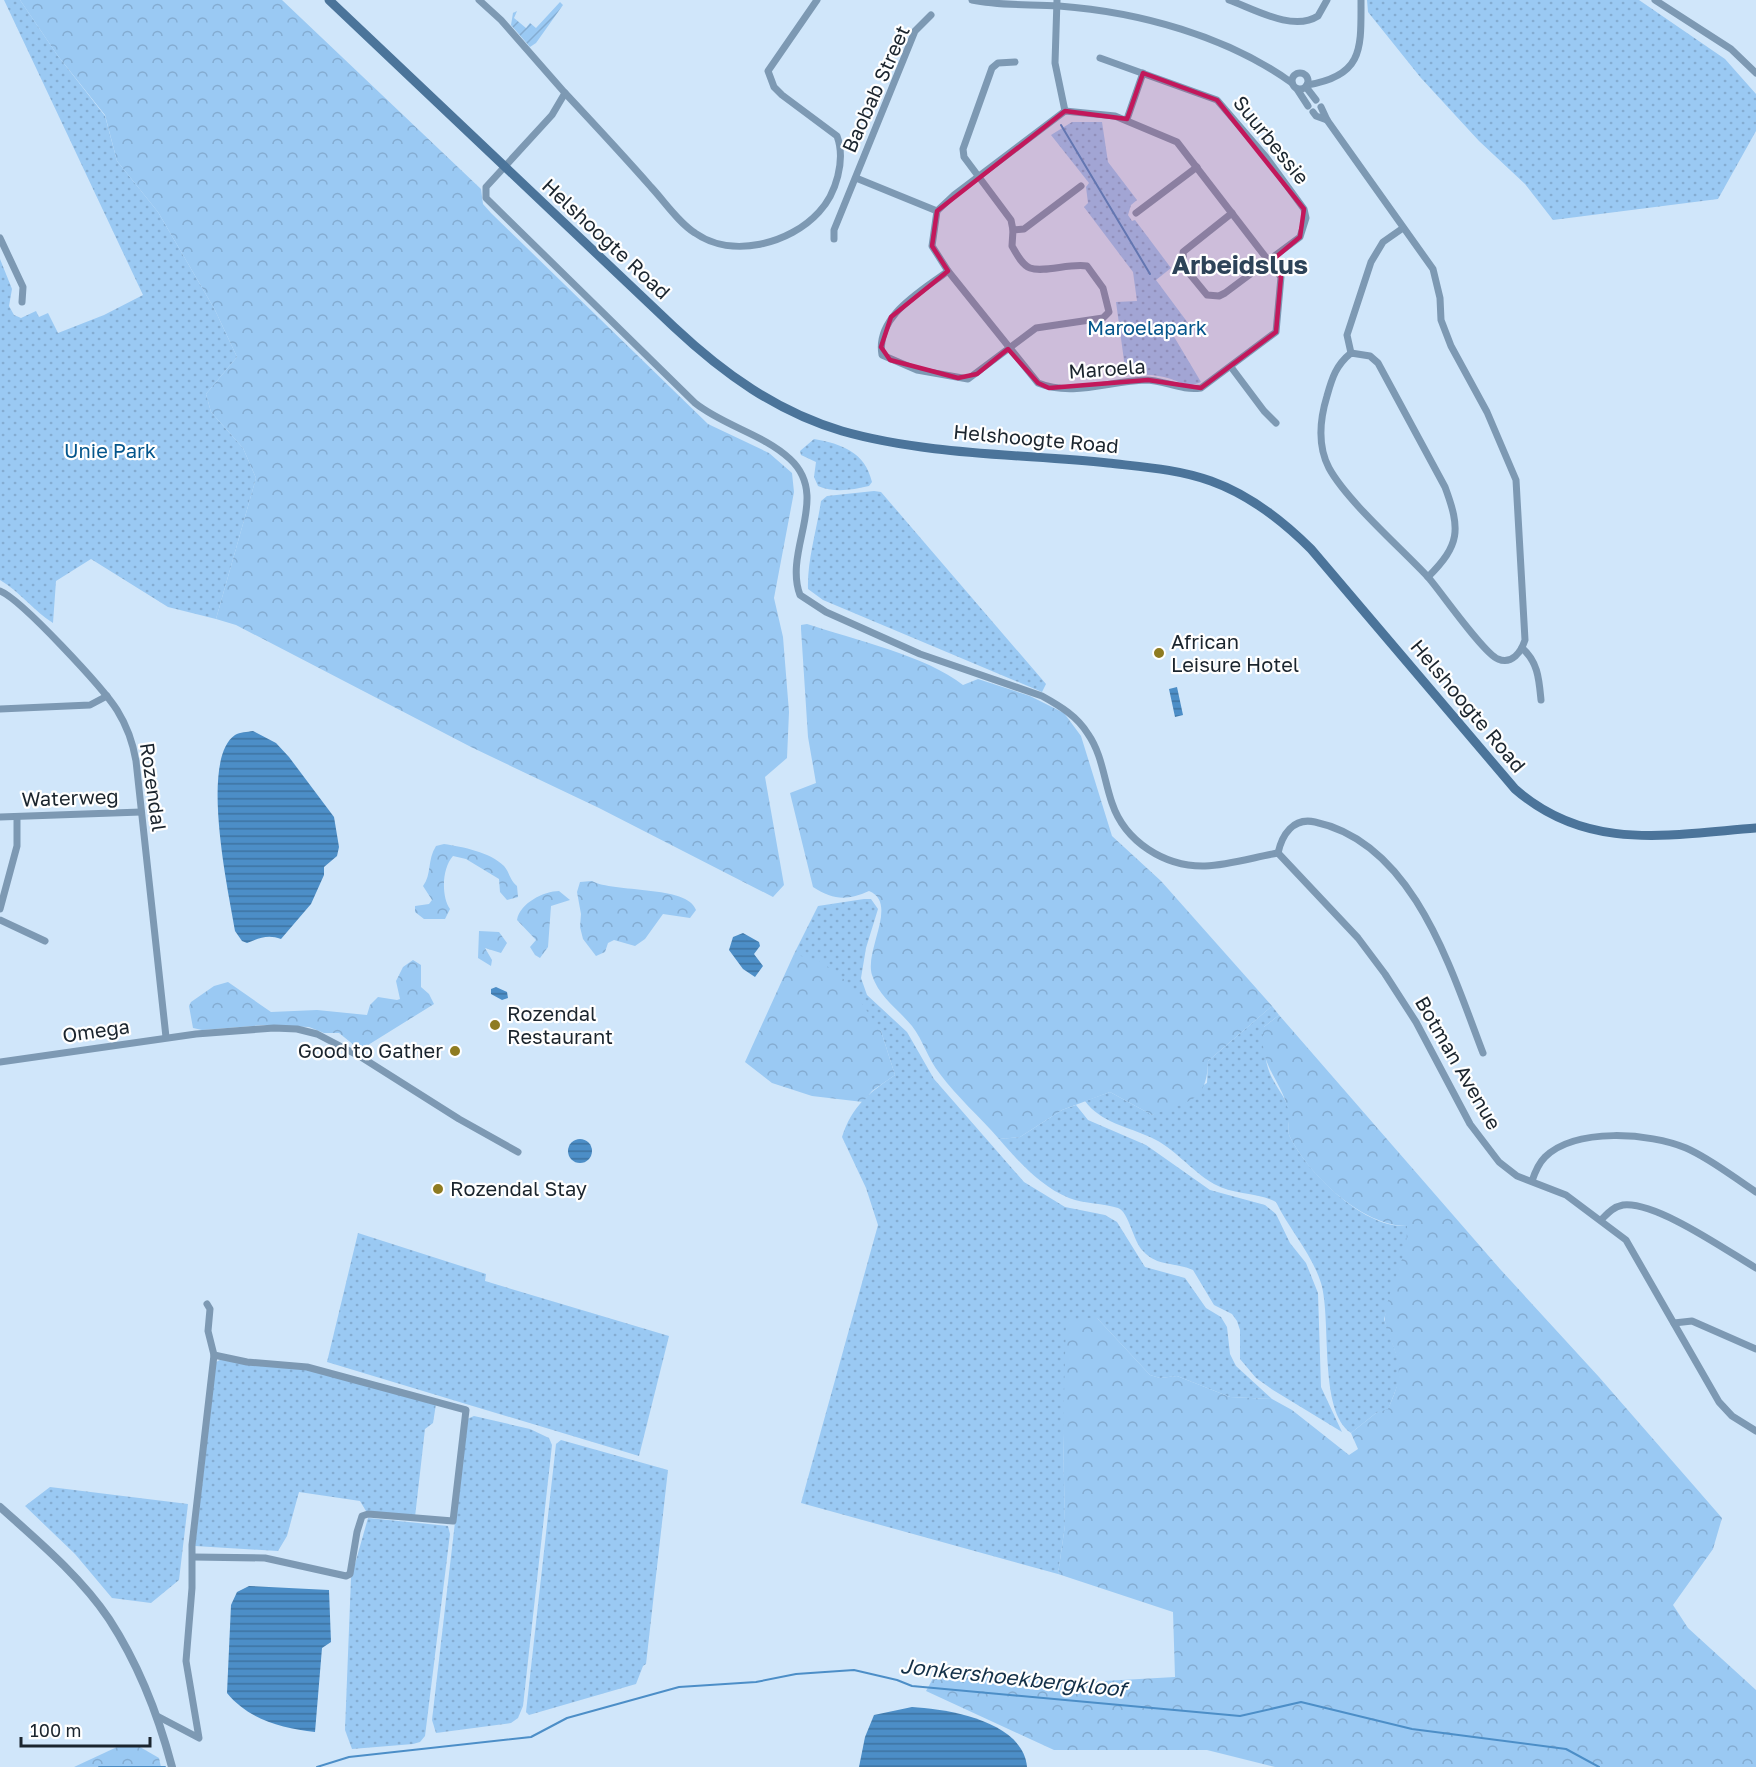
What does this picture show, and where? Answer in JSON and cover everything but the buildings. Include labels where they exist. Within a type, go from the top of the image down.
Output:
[{"type":"main road","name":"Helshoogte Road","points":[[328,0],[708,359],[743,385],[806,418],[841,431],[892,442],[1168,469],[1211,481],[1255,502],[1279,519],[1311,549],[1515,789],[1535,806],[1558,820],[1583,828],[1622,835],[1756,828]]},
{"type":"street","points":[[479,0],[501,20],[695,234],[731,246],[765,244],[785,238],[819,212],[831,195],[839,166],[837,136],[774,87],[768,71],[817,0]]},
{"type":"street","points":[[972,0],[1057,3],[1158,24],[1228,46],[1278,71],[1302,87],[1318,104],[1433,269],[1440,298],[1441,320],[1451,346],[1487,412],[1516,480],[1525,640],[1522,648],[1512,659],[1504,661],[1489,654],[1428,577],[1344,487],[1329,467],[1322,447],[1322,412],[1338,364],[1351,353],[1370,356],[1378,363],[1445,488],[1452,507],[1454,542],[1452,550],[1428,577]]},
{"type":"street","points":[[1229,0],[1277,17],[1302,22],[1318,16],[1324,9],[1326,0]]},
{"type":"street","points":[[1302,87],[1340,75],[1358,54],[1361,0]]},
{"type":"street","points":[[1655,0],[1731,49],[1756,73]]},
{"type":"street","points":[[937,211],[1065,111],[1055,63],[1057,3]]},
{"type":"street","name":"Baobab Street","points":[[834,239],[834,230],[915,31],[931,15]]},
{"type":"street","name":"Suurbessie","points":[[1100,58],[1217,100],[1227,109],[1299,201],[1306,218],[1300,237],[1219,296],[1207,295],[1184,267],[1183,252],[1232,213]]},
{"type":"street","points":[[948,271],[891,317],[880,347],[882,355],[916,370],[968,379],[1036,328],[1103,318],[1109,312],[1103,288],[1087,266],[1077,264],[1030,268],[1024,264],[1012,246],[1011,220],[964,157],[963,142],[992,68],[998,63],[1015,62]]},
{"type":"street","points":[[1278,71],[1326,80]]},
{"type":"street","points":[[1127,119],[1143,72]]},
{"type":"street","points":[[1296,74],[1302,87]]},
{"type":"street","points":[[1306,75],[1302,97],[1316,116],[1327,120]]},
{"type":"street","points":[[565,93],[552,115],[486,187],[485,194],[489,202],[696,403],[709,414],[775,447],[801,472],[809,496],[795,577],[800,595],[808,602],[920,654],[1042,696],[1059,705],[1075,717],[1089,734],[1100,759],[1113,806],[1122,822],[1136,839],[1164,859],[1184,865],[1206,866],[1278,853],[1285,833],[1292,826],[1307,820],[1328,826],[1358,840],[1383,860],[1416,901],[1433,932],[1483,1053]]},
{"type":"street","name":"Maroela","points":[[937,211],[932,246],[948,271],[1008,349],[1038,383],[1055,388],[1075,389],[1148,380],[1190,390],[1201,388],[1276,333],[1281,277],[1177,142],[1127,119],[1098,112],[1065,111]]},
{"type":"street","points":[[1136,213],[1197,166]]},
{"type":"street","name":"Baobab Street","points":[[856,178],[937,211]]},
{"type":"street","points":[[1013,230],[1024,229],[1081,186]]},
{"type":"street","points":[[1351,353],[1347,335],[1371,262],[1383,242],[1404,228]]},
{"type":"street","points":[[0,238],[23,287],[22,302]]},
{"type":"street","points":[[1231,367],[1264,411],[1276,423]]},
{"type":"street","name":"Rozendal","points":[[0,591],[45,632],[107,696],[124,723],[134,749],[166,1037]]},
{"type":"street","points":[[1522,648],[1532,658],[1538,670],[1541,700]]},
{"type":"street","points":[[0,709],[90,705],[107,696]]},
{"type":"street","name":"Waterweg","points":[[0,817],[141,812]]},
{"type":"street","points":[[0,909],[17,846],[17,817]]},
{"type":"street","name":"Botman Avenue","points":[[1278,853],[1358,938],[1385,974],[1416,1022],[1470,1124],[1508,1170],[1566,1195],[1601,1220],[1633,1249],[1719,1402],[1732,1416],[1756,1431]]},
{"type":"street","points":[[0,920],[45,941]]},
{"type":"street","name":"Omega","points":[[0,1062],[196,1034],[274,1028],[317,1034],[361,1057],[459,1119],[518,1152]]},
{"type":"street","points":[[1532,1181],[1538,1165],[1555,1150],[1577,1141],[1624,1136],[1671,1142],[1688,1149],[1756,1192]]},
{"type":"street","points":[[1601,1220],[1615,1207],[1625,1205],[1652,1209],[1756,1268]]},
{"type":"street","points":[[159,1717],[199,1738],[186,1661],[193,1557],[214,1355],[208,1330],[210,1309],[207,1304]]},
{"type":"street","points":[[1674,1323],[1692,1321],[1756,1349]]},
{"type":"street","points":[[193,1557],[265,1558],[346,1576],[350,1574],[362,1516],[368,1514],[453,1521],[466,1410],[307,1367],[247,1362],[214,1355]]},
{"type":"street","points":[[0,1507],[64,1567],[109,1619],[136,1666],[159,1717],[172,1767]]},
{"type":"highlighted area","points":[[1143,73],[1217,100],[1304,209],[1300,237],[1270,262],[1281,277],[1276,332],[1201,388],[1148,380],[1049,388],[1038,383],[1008,349],[977,374],[958,378],[890,360],[881,347],[891,317],[948,271],[932,246],[937,211],[1065,111],[1127,119]]},
{"type":"green space","name":"Unie Park","points":[[4,0],[20,0],[58,56],[105,116],[117,161],[158,212],[215,310],[237,357],[206,394],[211,412],[243,448],[256,478],[216,619],[168,607],[91,559],[56,581],[53,623],[0,580],[0,259],[12,289],[9,306],[14,315],[21,318],[36,311],[39,317],[48,313],[58,333],[104,315],[143,295]]},
{"type":"green space","points":[[20,0],[282,0],[481,189],[483,204],[491,213],[708,424],[769,453],[792,473],[794,492],[774,598],[783,637],[789,712],[787,758],[765,777],[784,885],[773,897],[599,808],[471,747],[236,625],[216,619],[256,478],[243,448],[211,412],[206,394],[237,357],[215,310],[158,212],[117,161],[105,115],[58,56]]},
{"type":"green space","points":[[1367,0],[1639,0],[1725,59],[1756,94],[1756,131],[1718,199],[1553,220],[1525,184],[1479,141],[1421,78],[1368,12]]},
{"type":"green space","points":[[560,2],[563,5],[536,43],[530,47],[511,25],[513,13],[517,11],[514,18],[526,28],[530,23],[536,28]]},
{"type":"green space","name":"Maroelapark","points":[[1072,122],[1102,122],[1108,162],[1137,200],[1131,205],[1128,215],[1132,221],[1135,220],[1171,268],[1156,280],[1188,323],[1173,335],[1201,382],[1191,385],[1159,376],[1126,375],[1116,302],[1137,301],[1133,272],[1084,207],[1088,203],[1086,187],[1089,183],[1051,135]]},
{"type":"green space","points":[[814,439],[851,451],[864,463],[869,472],[872,482],[869,486],[837,490],[818,486],[814,477],[816,462],[801,455],[800,451]]},
{"type":"green space","points":[[881,492],[1046,684],[1042,692],[823,600],[808,589],[811,556],[821,501],[827,496]]},
{"type":"green space","points":[[807,624],[910,657],[930,665],[963,685],[978,679],[1030,696],[1064,713],[1081,736],[1112,836],[1161,881],[1272,1006],[1208,1061],[1204,1086],[1193,1099],[1152,1115],[1110,1092],[1062,1110],[1020,1137],[999,1139],[947,1082],[932,1062],[916,1031],[875,983],[871,965],[872,953],[881,916],[881,906],[877,897],[869,891],[840,898],[827,895],[813,887],[790,793],[816,783],[808,737],[801,629],[801,625]]},
{"type":"green space","points":[[444,844],[476,851],[498,861],[517,886],[518,897],[507,900],[500,892],[499,879],[466,859],[453,856],[449,861],[444,882],[445,897],[450,909],[445,919],[424,919],[415,912],[415,906],[429,904],[432,900],[423,886],[428,877],[433,851],[436,846]]},
{"type":"green space","points":[[592,881],[602,885],[665,893],[690,902],[696,910],[690,918],[663,914],[645,939],[635,946],[614,940],[608,943],[605,952],[596,956],[583,939],[577,892],[580,882]]},
{"type":"green space","points":[[559,891],[570,900],[551,906],[548,947],[540,958],[530,947],[536,940],[517,920],[528,903],[547,893]]},
{"type":"green space","points":[[871,899],[878,909],[866,948],[861,978],[867,995],[907,1032],[934,1079],[1024,1182],[1065,1207],[1105,1215],[1117,1222],[1145,1267],[1185,1278],[1206,1308],[1221,1317],[1227,1327],[1230,1354],[1236,1366],[1272,1399],[1230,1397],[1177,1376],[1160,1378],[1150,1375],[1097,1318],[1063,1433],[1065,1525],[1058,1574],[801,1503],[878,1225],[866,1188],[842,1137],[851,1117],[862,1101],[895,1075],[881,1031],[794,954],[818,906]]},
{"type":"green space","points":[[479,931],[499,932],[507,943],[501,953],[485,948],[492,960],[491,966],[478,958]]},
{"type":"green space","points":[[794,954],[822,962],[846,981],[881,1031],[895,1075],[872,1091],[863,1102],[812,1096],[772,1083],[745,1062]]},
{"type":"green space","points":[[413,960],[421,965],[421,987],[429,994],[434,1004],[360,1050],[339,1033],[324,1033],[309,1027],[264,1025],[202,1030],[193,1028],[189,1006],[191,1002],[214,986],[228,982],[271,1012],[317,1010],[367,1015],[370,1005],[378,997],[400,999],[396,981],[403,967]]},
{"type":"green space","points":[[1272,1006],[1279,1015],[1264,1027],[1265,1053],[1272,1079],[1287,1105],[1289,1134],[1298,1151],[1324,1182],[1356,1209],[1390,1225],[1407,1226],[1408,1246],[1384,1319],[1398,1359],[1401,1376],[1388,1410],[1376,1413],[1351,1433],[1341,1422],[1330,1386],[1326,1319],[1321,1283],[1312,1262],[1276,1202],[1221,1188],[1159,1142],[1106,1119],[1085,1101],[1110,1092],[1152,1115],[1207,1083],[1208,1061]]},
{"type":"green space","points":[[1279,1015],[1500,1269],[1599,1377],[1722,1518],[1713,1549],[1673,1605],[1688,1628],[1756,1690],[1756,1767],[1275,1767],[1207,1750],[1054,1750],[926,1691],[936,1673],[1086,1682],[1175,1677],[1173,1612],[1058,1574],[1065,1525],[1063,1433],[1066,1319],[1097,1318],[1150,1375],[1160,1378],[1177,1376],[1230,1397],[1272,1399],[1292,1410],[1349,1455],[1358,1449],[1351,1433],[1376,1413],[1388,1409],[1397,1384],[1399,1369],[1385,1316],[1390,1293],[1405,1250],[1407,1226],[1390,1224],[1355,1208],[1324,1182],[1299,1152],[1289,1134],[1289,1112],[1266,1061],[1264,1051],[1264,1027]]},
{"type":"green space","points":[[1076,1105],[1088,1120],[1146,1145],[1210,1190],[1265,1205],[1276,1214],[1290,1243],[1306,1263],[1318,1293],[1321,1387],[1342,1432],[1256,1378],[1240,1359],[1240,1330],[1237,1321],[1232,1314],[1214,1305],[1193,1270],[1160,1262],[1148,1256],[1136,1241],[1122,1211],[1112,1206],[1075,1200],[1059,1193],[1031,1173],[999,1139],[1020,1137],[1062,1110]]},
{"type":"green space","points":[[358,1233],[486,1274],[485,1281],[669,1336],[639,1456],[327,1362]]},
{"type":"green space","points":[[222,1359],[314,1370],[436,1404],[433,1423],[425,1429],[415,1517],[366,1511],[360,1501],[299,1492],[287,1536],[278,1551],[195,1546],[216,1362]]},
{"type":"green space","points":[[474,1416],[530,1429],[549,1438],[552,1445],[523,1706],[518,1718],[511,1723],[436,1733],[432,1720],[467,1419]]},
{"type":"green space","points":[[561,1440],[668,1470],[646,1664],[636,1684],[529,1715],[526,1712],[556,1444]]},
{"type":"green space","points":[[50,1487],[188,1504],[179,1580],[151,1603],[112,1598],[75,1554],[25,1506]]},
{"type":"green space","points":[[368,1518],[448,1526],[450,1534],[425,1736],[420,1742],[413,1744],[352,1749],[345,1730],[351,1578]]},
{"type":"green space","points":[[117,1747],[140,1747],[159,1758],[161,1767],[74,1767]]},
{"type":"shaded area","points":[[1177,687],[1183,715],[1175,717],[1169,689]]},
{"type":"shaded area","points":[[253,731],[276,743],[334,817],[339,847],[337,856],[324,867],[324,875],[311,904],[281,939],[268,937],[247,943],[242,941],[235,931],[219,828],[218,798],[219,771],[224,749],[235,735]]},
{"type":"shaded area","points":[[743,933],[759,942],[760,946],[754,954],[763,966],[755,977],[743,969],[729,950],[733,937]]},
{"type":"shaded area","points":[[496,987],[507,992],[508,998],[502,1000],[491,994],[491,989]]},
{"type":"shaded area","points":[[580,1139],[588,1143],[592,1151],[588,1159],[580,1163],[572,1159],[568,1151],[572,1143]]},
{"type":"shaded area","points":[[249,1586],[329,1590],[331,1642],[322,1648],[315,1732],[267,1721],[245,1710],[227,1693],[231,1605],[237,1592]]},
{"type":"shaded area","points":[[912,1707],[963,1715],[982,1720],[998,1728],[1012,1738],[1022,1751],[1027,1767],[859,1767],[865,1737],[874,1715]]},
{"type":"waterway","points":[[1061,125],[1150,274]]},
{"type":"waterway","name":"Jonkershoekbergkloof","points":[[317,1767],[349,1757],[531,1737],[567,1718],[679,1687],[756,1682],[796,1674],[854,1670],[912,1686],[1240,1716],[1301,1702],[1412,1729],[1566,1749],[1599,1767]]},
{"type":"waterway","name":"Jonkershoekbergkloof","points":[[99,1767],[165,1767]]},
{"type":"place","name":"African Leisure Hotel","points":[[1159,653]]},
{"type":"place","name":"Rozendal Restaurant","points":[[495,1025]]},
{"type":"place","name":"Good to Gather","points":[[455,1051]]},
{"type":"place","name":"Rozendal Stay","points":[[438,1189]]},
{"type":"district","name":"Arbeidslus","points":[[1240,265]]}]
